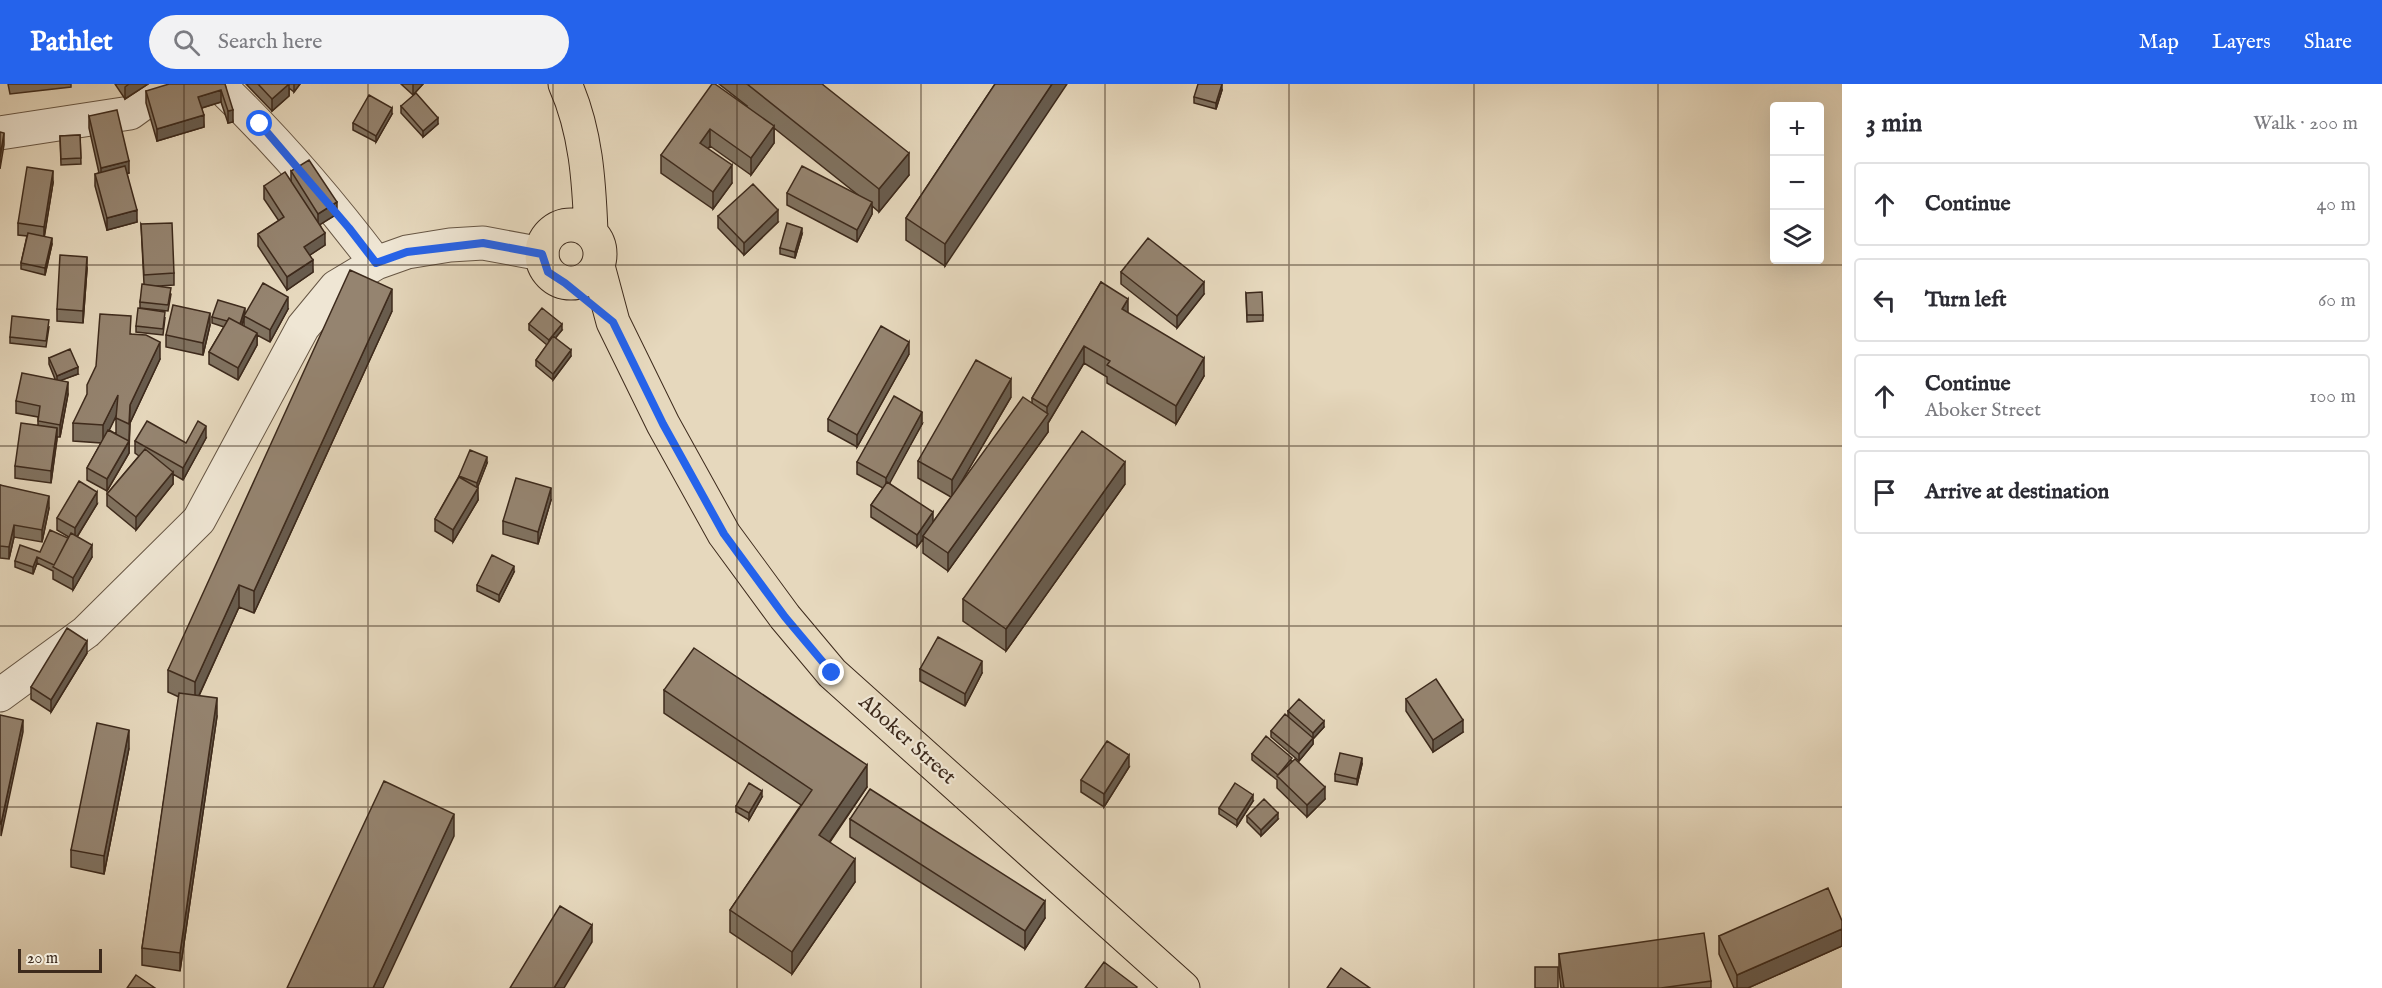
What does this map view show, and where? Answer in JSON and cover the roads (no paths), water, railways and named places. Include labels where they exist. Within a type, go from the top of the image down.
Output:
[{"type":"main road","points":[[565,84],[581,132],[588,176],[577,228]]},
{"type":"main road","points":[[577,228],[548,235],[543,243],[542,254],[548,272],[613,322]]},
{"type":"main road","points":[[577,228],[601,248],[598,266],[613,322]]},
{"type":"main road","points":[[565,283],[585,280],[598,266]]},
{"type":"main road","name":"Aboker Street","points":[[613,322],[663,424],[724,534],[785,617],[832,673],[1183,988]]},
{"type":"street","points":[[0,133],[130,113],[170,84]]},
{"type":"street","points":[[218,84],[260,124],[376,263]]},
{"type":"street","points":[[0,695],[86,632],[199,520],[303,327],[336,287],[376,263],[407,252],[483,243],[542,254]]}]
